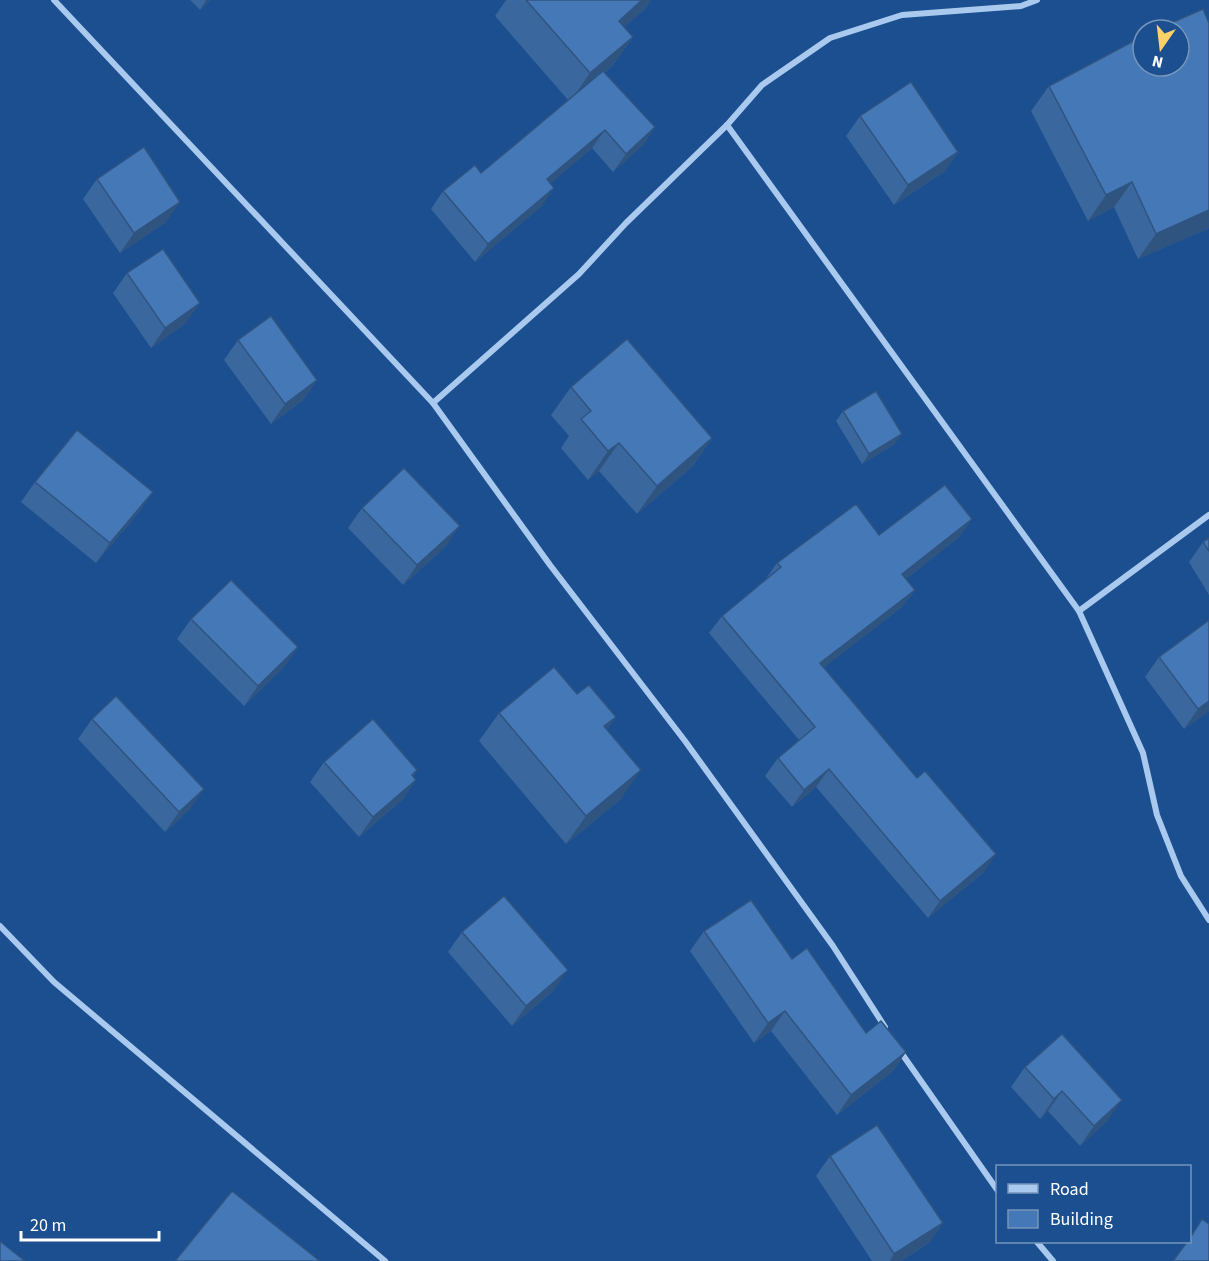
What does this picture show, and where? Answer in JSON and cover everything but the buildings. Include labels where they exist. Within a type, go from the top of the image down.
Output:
[{"type":"street","points":[[54,0],[433,403],[550,565],[705,769],[833,946],[890,1035]]},
{"type":"street","points":[[433,403],[579,274],[626,223],[727,125],[762,85],[830,38],[902,15],[1022,6],[1037,0]]},
{"type":"street","points":[[727,125],[1079,611],[1143,753],[1157,815],[1180,876],[1209,920]]},
{"type":"street","points":[[1079,611],[1209,515]]},
{"type":"street","points":[[0,926],[54,982],[385,1261]]},
{"type":"street","points":[[896,1045],[996,1188]]},
{"type":"street","points":[[1038,1243],[1053,1261]]}]
